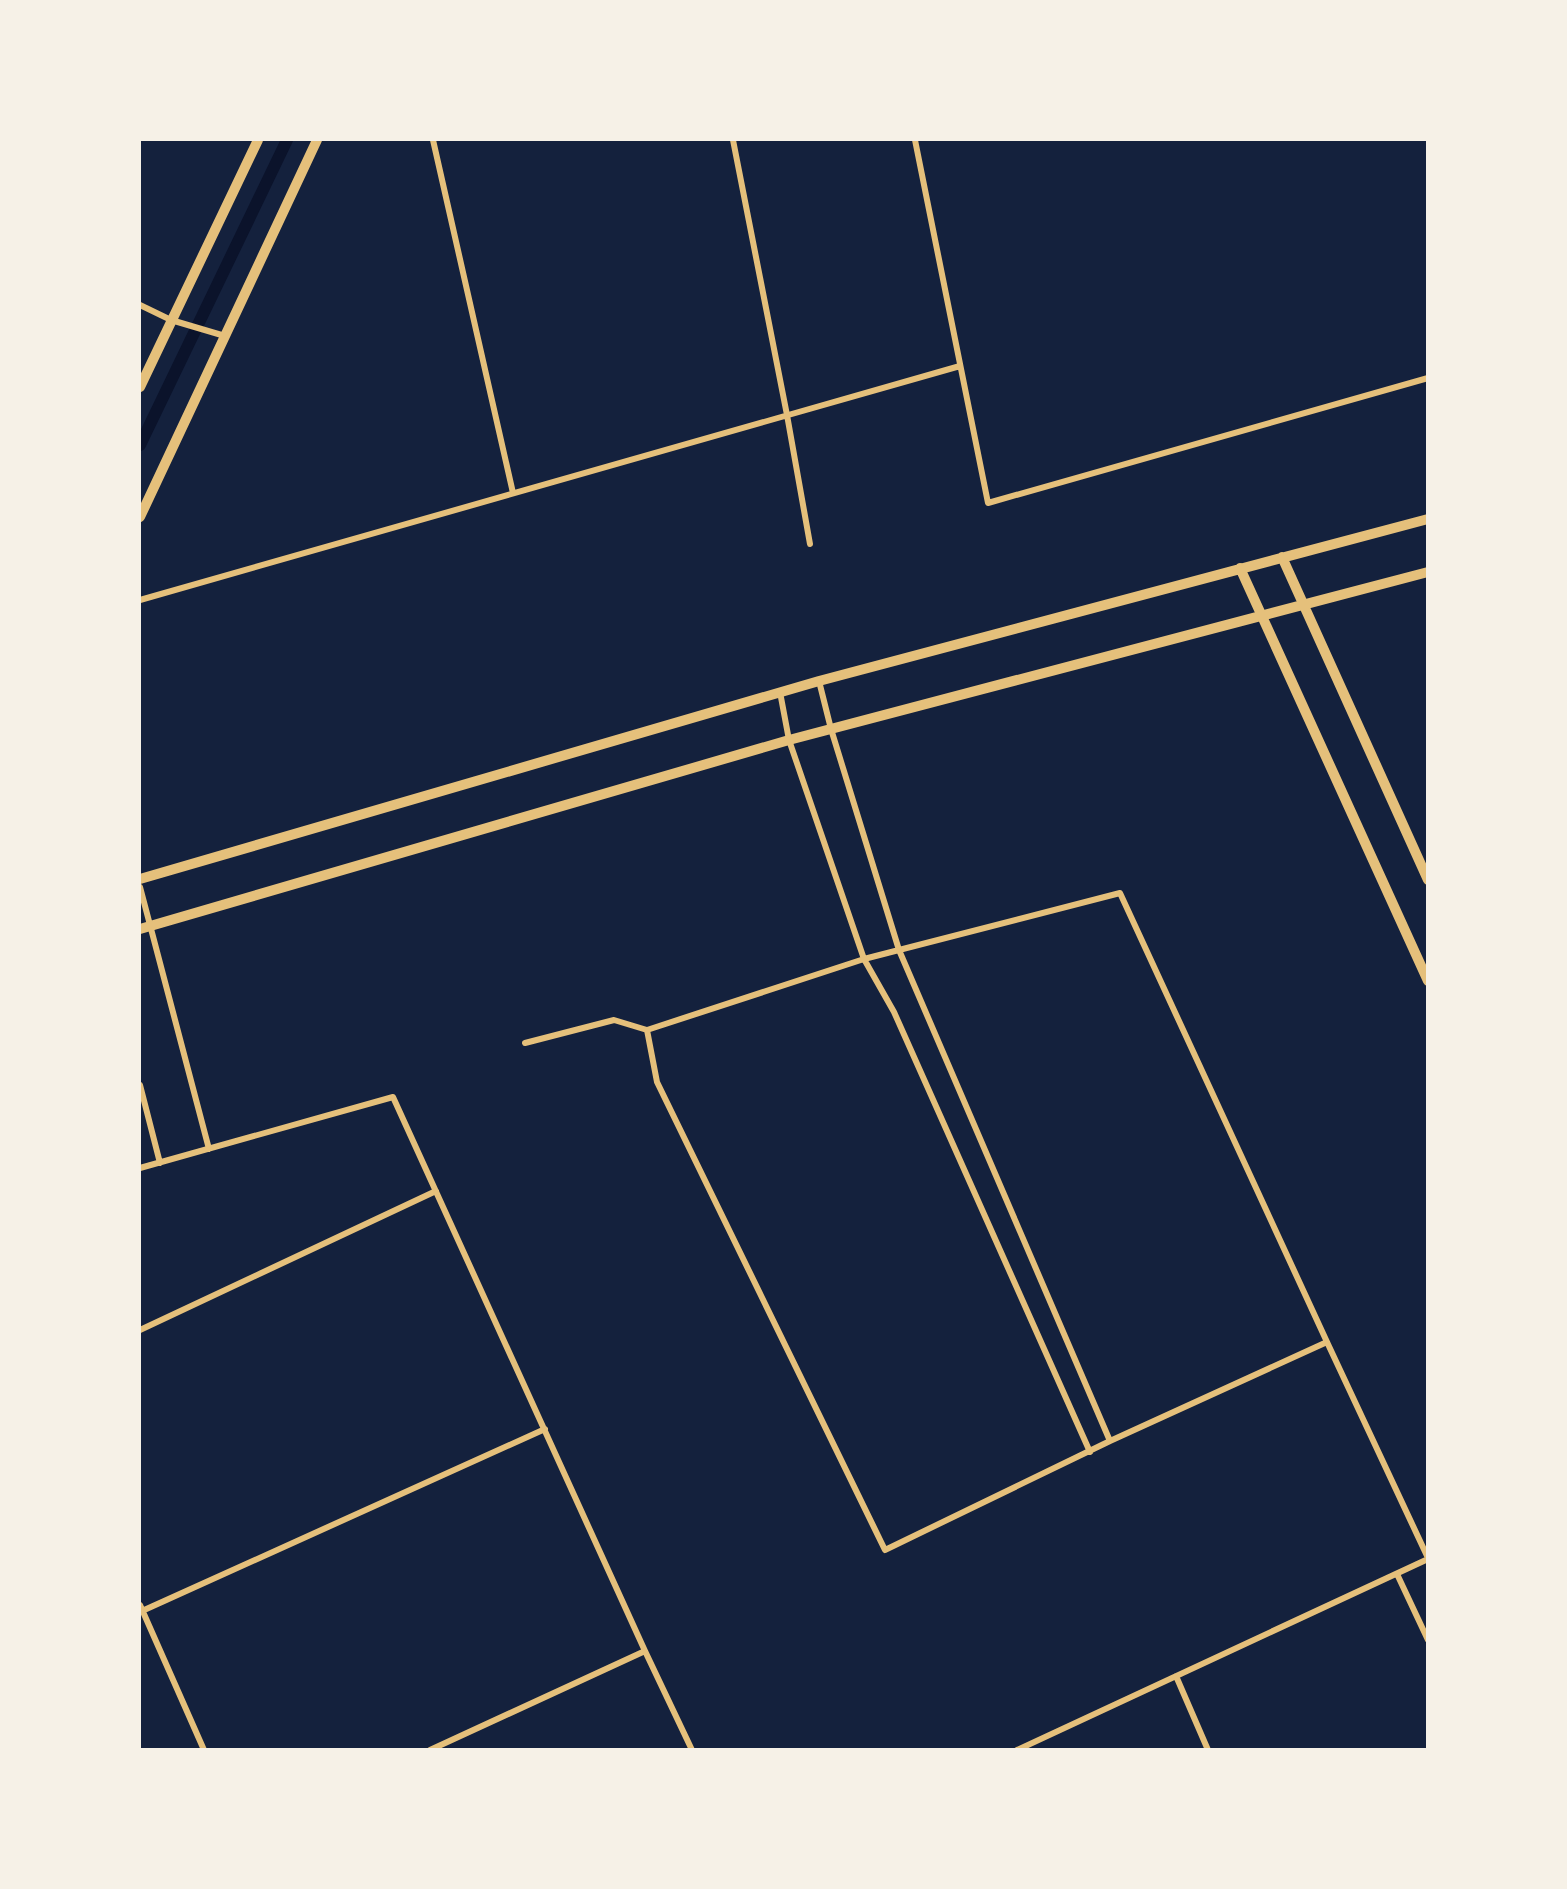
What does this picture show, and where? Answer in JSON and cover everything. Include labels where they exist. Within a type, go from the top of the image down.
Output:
[{"type":"street","points":[[140,387],[258,140]]},
{"type":"street","points":[[140,517],[317,140]]},
{"type":"street","points":[[433,140],[513,494]]},
{"type":"street","points":[[732,140],[787,415],[810,544]]},
{"type":"street","points":[[915,140],[988,503],[1428,378]]},
{"type":"street","points":[[140,305],[171,320],[225,336]]},
{"type":"street","points":[[140,600],[960,366]]},
{"type":"street","points":[[140,879],[819,681],[1428,519]]},
{"type":"street","points":[[1282,557],[1428,880]]},
{"type":"street","points":[[1240,568],[1428,981]]},
{"type":"street","points":[[145,928],[789,740],[1428,572]]},
{"type":"street","points":[[819,681],[831,729],[899,950],[1110,1441]]},
{"type":"street","points":[[780,692],[789,740],[864,960],[894,1012],[1090,1452]]},
{"type":"street","points":[[140,887],[145,928],[209,1149]]},
{"type":"street","points":[[525,1043],[614,1020],[647,1030],[864,960],[1120,893],[1428,1559],[1017,1749]]},
{"type":"street","points":[[647,1030],[657,1082],[885,1550],[1110,1441],[1327,1342]]},
{"type":"street","points":[[140,1085],[160,1162]]},
{"type":"street","points":[[140,1168],[393,1097],[645,1652],[692,1749]]},
{"type":"street","points":[[140,1330],[436,1191]]},
{"type":"street","points":[[204,1749],[141,1608],[544,1429]]},
{"type":"street","points":[[1397,1574],[1428,1640]]},
{"type":"street","points":[[430,1749],[645,1652]]},
{"type":"street","points":[[1176,1676],[1208,1749]]},
{"type":"waterway","points":[[140,445],[287,140]]}]
